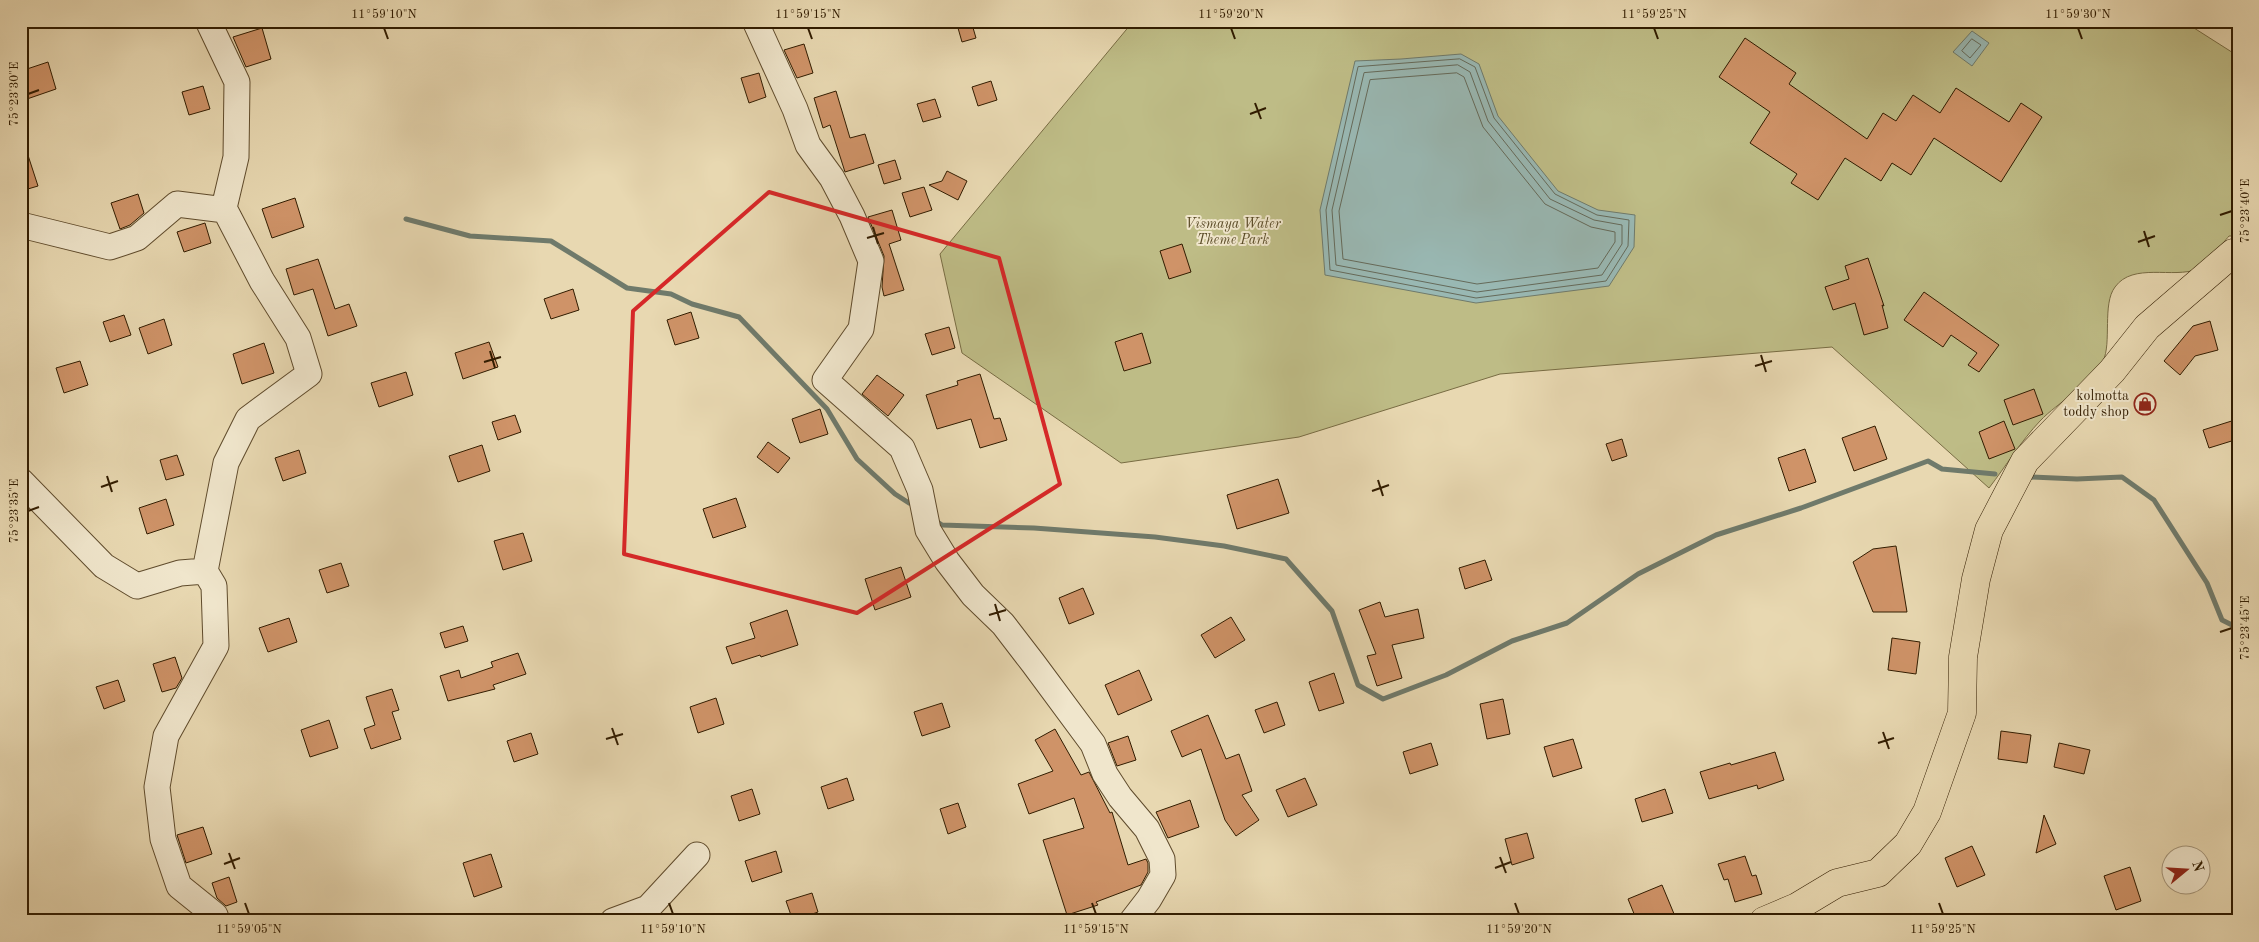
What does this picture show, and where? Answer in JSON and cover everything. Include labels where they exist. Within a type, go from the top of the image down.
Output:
[{"type":"main road","points":[[1764,921],[1797,906],[1837,883],[1878,873],[1908,844],[1927,812],[1962,713],[1963,657],[1976,579],[1989,530],[2025,461],[2112,371],[2147,327],[2236,257]]},
{"type":"street","points":[[208,21],[236,82],[236,157],[224,208],[262,281],[298,338],[309,374],[248,419],[226,462],[205,571],[214,586],[216,646],[166,736],[156,787],[163,839],[179,886],[215,914],[217,921]]},
{"type":"street","points":[[755,21],[795,109],[808,145],[836,185],[852,216],[871,261],[861,329],[825,380],[902,448],[920,490],[928,530],[947,561],[973,595],[1003,624],[1033,663],[1093,744],[1105,774],[1120,797],[1146,829],[1162,859],[1163,875],[1149,899],[1132,921]]},
{"type":"street","points":[[21,225],[110,247],[137,238],[177,204],[225,210]]},
{"type":"street","points":[[21,481],[104,566],[137,586],[180,574],[205,571]]},
{"type":"street","points":[[613,921],[648,908],[698,855]]},
{"type":"highlighted area","points":[[769,192],[999,258],[1060,484],[857,613],[624,554],[633,311]]},
{"type":"green space","name":"Vismaya Water Theme Park","points":[[1136,21],[2183,21],[2238,56],[2238,236],[2229,236],[2198,269],[2177,273],[2154,272],[2132,275],[2123,279],[2115,287],[2109,303],[2106,353],[2098,370],[2083,386],[2040,421],[1989,488],[1832,347],[1500,374],[1299,437],[1121,463],[962,353],[940,254],[1131,24]]},
{"type":"water","points":[[1972,31],[1989,43],[1972,66],[1953,52]]},
{"type":"water","points":[[1461,54],[1479,64],[1498,116],[1558,191],[1598,210],[1635,215],[1634,247],[1609,286],[1476,303],[1325,275],[1320,210],[1355,61]]},
{"type":"building","points":[[956,21],[971,21],[976,38],[962,42]]},
{"type":"building","points":[[262,28],[271,59],[246,67],[233,37]]},
{"type":"building","points":[[1745,38],[1796,73],[1789,84],[1867,139],[1883,113],[1896,121],[1913,95],[1940,113],[1956,88],[2009,122],[2021,103],[2042,117],[2001,182],[1934,138],[1911,175],[1892,163],[1881,181],[1845,158],[1818,200],[1791,183],[1797,174],[1750,143],[1770,112],[1719,77]]},
{"type":"building","points":[[804,44],[813,73],[797,78],[784,50]]},
{"type":"building","points":[[48,62],[56,89],[27,99],[21,82],[21,71]]},
{"type":"building","points":[[759,73],[766,97],[749,103],[741,78]]},
{"type":"building","points":[[991,81],[997,100],[978,106],[972,87]]},
{"type":"building","points":[[203,86],[210,109],[189,115],[182,92]]},
{"type":"building","points":[[836,91],[850,138],[865,134],[874,163],[845,172],[830,125],[823,128],[814,98]]},
{"type":"building","points":[[935,99],[941,117],[923,122],[917,104]]},
{"type":"building","points":[[24,143],[38,186],[21,191],[21,144]]},
{"type":"building","points":[[895,160],[901,179],[884,184],[878,165]]},
{"type":"building","points":[[947,171],[967,181],[958,200],[929,185],[942,181]]},
{"type":"building","points":[[924,187],[932,210],[910,217],[902,193]]},
{"type":"building","points":[[138,194],[144,213],[130,225],[120,229],[111,203]]},
{"type":"building","points":[[295,198],[304,227],[272,238],[262,209]]},
{"type":"building","points":[[892,210],[901,240],[889,244],[904,290],[884,296],[882,287],[884,256],[868,217]]},
{"type":"building","points":[[205,223],[211,243],[184,252],[177,232]]},
{"type":"building","points":[[1182,244],[1191,272],[1169,279],[1160,251]]},
{"type":"building","points":[[1868,258],[1884,306],[1882,305],[1888,328],[1864,335],[1855,303],[1833,310],[1825,287],[1849,279],[1845,266]]},
{"type":"building","points":[[318,259],[335,309],[349,304],[357,326],[328,336],[313,289],[294,295],[286,269]]},
{"type":"building","points":[[573,289],[579,310],[551,319],[544,299]]},
{"type":"building","points":[[1924,292],[1999,345],[1979,372],[1968,365],[1977,353],[1951,335],[1943,347],[1904,320]]},
{"type":"building","points":[[691,312],[699,338],[675,345],[667,320]]},
{"type":"building","points":[[124,315],[131,335],[110,342],[103,322]]},
{"type":"building","points":[[164,319],[172,345],[148,354],[139,328]]},
{"type":"building","points":[[2210,321],[2218,350],[2195,356],[2180,375],[2164,361],[2193,326]]},
{"type":"building","points":[[949,327],[955,348],[932,355],[925,334]]},
{"type":"building","points":[[1142,333],[1151,363],[1124,371],[1115,342]]},
{"type":"building","points":[[489,342],[498,367],[463,379],[455,353]]},
{"type":"building","points":[[264,343],[274,373],[242,384],[233,354]]},
{"type":"building","points":[[80,361],[88,385],[64,393],[56,368]]},
{"type":"building","points":[[406,372],[413,395],[379,407],[371,383]]},
{"type":"building","points":[[980,374],[994,419],[1000,418],[1007,440],[980,448],[971,419],[937,429],[926,395],[958,385],[957,381]]},
{"type":"building","points":[[877,375],[904,395],[888,416],[862,394]]},
{"type":"building","points":[[2034,389],[2043,414],[2013,425],[2004,400]]},
{"type":"building","points":[[820,409],[828,434],[800,443],[792,419]]},
{"type":"building","points":[[515,415],[521,432],[498,440],[492,422]]},
{"type":"building","points":[[2238,419],[2238,439],[2209,448],[2203,430]]},
{"type":"building","points":[[2004,421],[2015,449],[1989,459],[1979,432]]},
{"type":"building","points":[[1875,426],[1887,459],[1854,471],[1842,438]]},
{"type":"building","points":[[1622,439],[1627,456],[1612,461],[1606,444]]},
{"type":"building","points":[[768,442],[790,458],[778,473],[757,457]]},
{"type":"building","points":[[482,445],[490,471],[458,482],[449,456]]},
{"type":"building","points":[[1805,449],[1816,482],[1789,491],[1778,458]]},
{"type":"building","points":[[299,450],[306,473],[283,481],[275,458]]},
{"type":"building","points":[[177,455],[184,475],[166,480],[160,460]]},
{"type":"building","points":[[1278,479],[1289,513],[1237,529],[1227,495]]},
{"type":"building","points":[[736,498],[746,527],[713,538],[703,509]]},
{"type":"building","points":[[166,499],[174,525],[147,534],[139,508]]},
{"type":"building","points":[[523,533],[532,561],[503,570],[494,541]]},
{"type":"building","points":[[1896,546],[1907,612],[1873,612],[1853,562],[1873,549]]},
{"type":"building","points":[[1485,560],[1492,580],[1465,589],[1459,568]]},
{"type":"building","points":[[341,563],[349,586],[327,593],[319,570]]},
{"type":"building","points":[[901,567],[911,597],[875,610],[865,579]]},
{"type":"building","points":[[1083,588],[1094,614],[1069,624],[1059,598]]},
{"type":"building","points":[[1380,602],[1385,617],[1418,609],[1424,638],[1392,645],[1402,678],[1377,686],[1367,656],[1376,654],[1359,610]]},
{"type":"building","points":[[787,610],[798,645],[732,664],[726,647],[755,638],[750,623]]},
{"type":"building","points":[[1231,617],[1245,640],[1215,658],[1201,635]]},
{"type":"building","points":[[289,618],[297,642],[268,652],[259,628]]},
{"type":"building","points":[[463,626],[468,641],[445,648],[440,633]]},
{"type":"building","points":[[1892,638],[1920,642],[1916,674],[1888,670]]},
{"type":"building","points":[[518,653],[526,674],[493,685],[495,689],[448,701],[440,676],[459,670],[461,678],[493,667],[491,662]]},
{"type":"building","points":[[175,657],[182,678],[176,688],[162,692],[153,664]]},
{"type":"building","points":[[1139,670],[1152,700],[1118,715],[1105,685]]},
{"type":"building","points":[[1334,673],[1344,703],[1319,711],[1309,682]]},
{"type":"building","points":[[118,680],[125,701],[104,709],[96,687]]},
{"type":"building","points":[[392,689],[399,710],[392,712],[401,739],[371,749],[364,729],[375,725],[366,697]]},
{"type":"building","points":[[716,698],[724,724],[698,733],[690,707]]},
{"type":"building","points":[[1503,699],[1510,734],[1487,739],[1480,704]]},
{"type":"building","points":[[1277,702],[1285,725],[1264,733],[1255,710]]},
{"type":"building","points":[[942,703],[950,727],[922,736],[914,712]]},
{"type":"building","points":[[1208,715],[1226,759],[1239,754],[1252,791],[1242,795],[1259,820],[1236,836],[1225,820],[1201,749],[1182,757],[1171,731]]},
{"type":"building","points":[[329,720],[338,748],[310,757],[301,730]]},
{"type":"building","points":[[1055,729],[1081,775],[1089,772],[1110,813],[1112,812],[1128,865],[1146,859],[1148,863],[1148,872],[1141,885],[1096,902],[1098,905],[1067,915],[1043,840],[1084,828],[1074,798],[1029,814],[1018,784],[1053,771],[1035,740]]},
{"type":"building","points":[[2001,731],[2031,735],[2027,763],[1998,759]]},
{"type":"building","points":[[531,733],[538,754],[514,762],[507,741]]},
{"type":"building","points":[[1128,736],[1136,760],[1117,766],[1108,743]]},
{"type":"building","points":[[1573,739],[1582,768],[1553,777],[1544,747]]},
{"type":"building","points":[[1431,743],[1438,765],[1410,774],[1403,752]]},
{"type":"building","points":[[2059,743],[2090,750],[2084,774],[2054,767]]},
{"type":"building","points":[[1775,752],[1784,780],[1758,789],[1757,785],[1709,799],[1700,772]]},
{"type":"building","points":[[847,778],[854,800],[828,809],[821,787]]},
{"type":"building","points":[[1305,778],[1317,805],[1288,817],[1276,790]]},
{"type":"building","points":[[752,789],[760,814],[739,821],[731,796]]},
{"type":"building","points":[[1665,789],[1673,813],[1642,822],[1635,799]]},
{"type":"building","points":[[1190,800],[1199,827],[1168,838],[1156,812]]},
{"type":"building","points":[[958,803],[966,827],[948,834],[940,809]]},
{"type":"building","points":[[2044,815],[2056,844],[2036,853]]},
{"type":"building","points":[[203,827],[212,854],[186,863],[177,835]]},
{"type":"building","points":[[1527,833],[1534,858],[1512,865],[1505,839]]},
{"type":"building","points":[[1972,846],[1985,875],[1957,887],[1945,858]]},
{"type":"building","points":[[776,851],[782,872],[752,882],[745,861]]},
{"type":"building","points":[[491,854],[502,887],[474,897],[463,863]]},
{"type":"building","points":[[1745,856],[1752,876],[1756,875],[1762,894],[1735,902],[1728,879],[1724,880],[1718,864]]},
{"type":"building","points":[[2130,867],[2141,901],[2116,910],[2104,876]]},
{"type":"building","points":[[229,877],[237,902],[226,906],[217,898],[212,883]]},
{"type":"building","points":[[1662,885],[1677,921],[1637,921],[1628,899]]},
{"type":"building","points":[[812,893],[818,912],[793,921],[786,901]]},
{"type":"waterway","points":[[406,219],[470,236],[551,241],[627,288],[671,294],[692,304],[739,317],[827,409],[857,459],[895,494],[909,503]]},
{"type":"waterway","points":[[939,523],[942,525],[1034,528],[1155,537],[1224,546],[1286,559],[1332,611],[1358,685],[1383,699],[1446,675],[1512,641],[1567,623],[1638,574],[1716,535],[1801,508],[1928,461],[1942,469],[1995,474]]},
{"type":"waterway","points":[[2030,477],[2077,479],[2122,477],[2154,500],[2207,583],[2222,620],[2238,628]]},
{"type":"place","name":"kolmotta toddy shop","points":[[2145,404]]}]
